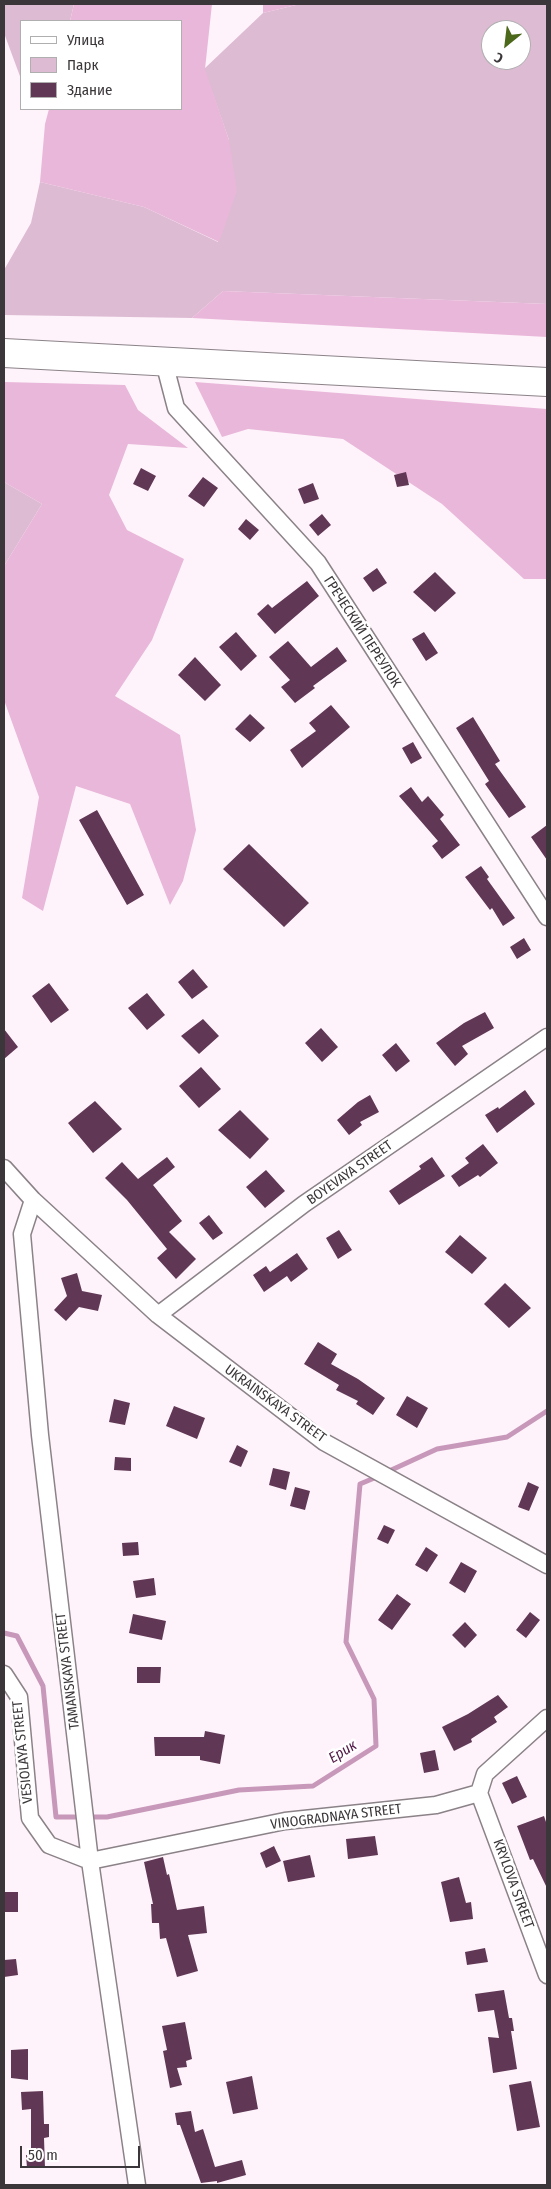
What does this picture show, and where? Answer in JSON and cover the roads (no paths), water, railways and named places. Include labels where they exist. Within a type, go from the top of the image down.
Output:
[{"type":"highway","points":[[4,353],[547,382]]},
{"type":"street","name":"ГРЕЧЕСКИЙ ПЕРЕУЛОК","points":[[164,362],[176,408],[318,563],[547,917]]},
{"type":"street","name":"BOYEVAYA STREET","points":[[158,1315],[304,1204],[547,1037]]},
{"type":"street","points":[[4,1168],[33,1200]]},
{"type":"street","name":"UKRAINSKAYA STREET","points":[[33,1200],[158,1315],[324,1442],[547,1565]]},
{"type":"street","name":"TAMANSKAYA STREET","points":[[33,1200],[22,1234],[40,1435],[90,1860],[137,2185]]},
{"type":"street","name":"VESIOLAYA STREET","points":[[4,1674],[19,1698],[30,1818],[49,1845],[90,1860]]},
{"type":"street","points":[[480,1793],[485,1774],[547,1718]]},
{"type":"street","name":"VINOGRADNAYA STREET","points":[[90,1860],[285,1821],[436,1805],[480,1793]]},
{"type":"street","name":"KRYLOVA STREET","points":[[480,1793],[547,1975]]},
{"type":"waterway","name":"Ерик","points":[[387,1472],[437,1449],[507,1437],[547,1411]]},
{"type":"waterway","name":"Ерик","points":[[4,1633],[17,1636],[43,1686],[56,1817],[107,1817],[239,1790],[313,1786],[376,1746],[374,1699],[346,1642],[360,1484],[379,1476]]}]
